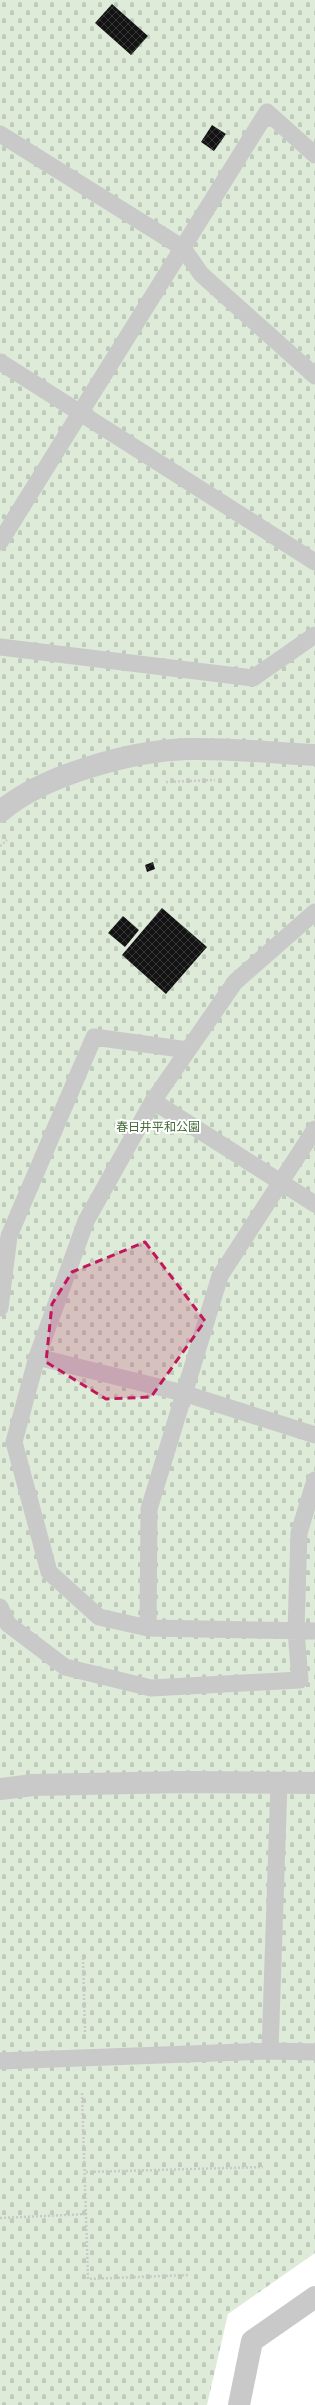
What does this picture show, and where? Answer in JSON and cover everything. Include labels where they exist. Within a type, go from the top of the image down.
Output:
[{"type":"street","points":[[0,812],[62,776],[128,757],[187,749],[315,755]]},
{"type":"street","points":[[0,1789],[33,1785],[315,1783]]},
{"type":"street","points":[[239,2405],[252,2341],[315,2297]]},
{"type":"lane","points":[[0,542],[267,112],[315,155]]},
{"type":"lane","points":[[0,134],[183,248],[201,274],[315,376]]},
{"type":"lane","points":[[0,362],[315,562]]},
{"type":"lane","points":[[0,647],[253,678],[315,635]]},
{"type":"lane","points":[[315,912],[235,982],[153,1101],[86,1221],[37,1357],[14,1442],[49,1572],[99,1617],[148,1628],[315,1631]]},
{"type":"lane","points":[[0,1308],[9,1236],[94,1037],[188,1050]]},
{"type":"lane","points":[[153,1101],[315,1204]]},
{"type":"lane","points":[[148,1628],[149,1510],[220,1276],[315,1130]]},
{"type":"lane","points":[[37,1357],[183,1394],[315,1435]]},
{"type":"lane","points":[[0,1607],[8,1624],[65,1667],[151,1688],[300,1680],[296,1631],[299,1533],[315,1480]]},
{"type":"lane","points":[[270,2051],[280,1783]]},
{"type":"lane","points":[[0,2061],[270,2051],[315,2052]]},
{"type":"path","points":[[165,782],[218,780]]},
{"type":"path","points":[[0,846],[11,836]]},
{"type":"path","points":[[83,1958],[85,2058]]},
{"type":"path","points":[[82,2093],[88,2214],[88,2278],[189,2275]]},
{"type":"path","points":[[86,2172],[263,2167]]},
{"type":"path","points":[[0,2218],[88,2214]]},
{"type":"highlighted area","points":[[145,1242],[205,1321],[151,1397],[106,1399],[46,1362],[52,1304],[72,1272]]},
{"type":"green space","name":"春日井平和公園","points":[[0,0],[315,0],[315,2253],[228,2314],[207,2405],[0,2405]]},
{"type":"building","points":[[112,4],[148,36],[131,55],[95,23]]},
{"type":"building","points":[[212,125],[226,134],[214,151],[201,142]]},
{"type":"building","points":[[153,862],[155,869],[147,872],[145,865]]},
{"type":"building","points":[[162,908],[207,947],[166,994],[122,955]]},
{"type":"building","points":[[123,916],[139,930],[125,947],[108,933]]}]
